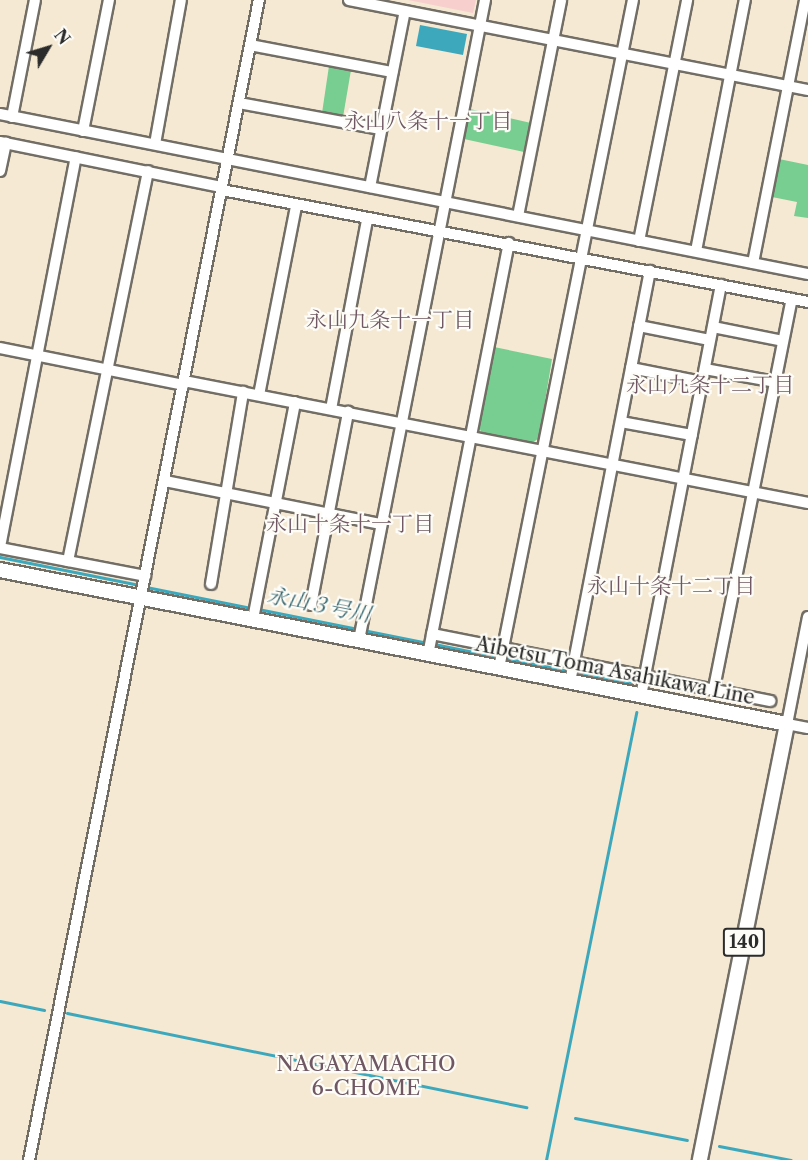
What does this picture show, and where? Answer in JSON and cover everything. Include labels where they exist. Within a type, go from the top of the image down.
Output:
[{"type":"main road","name":"Aibetsu Toma Asahikawa Line","points":[[0,570],[141,598],[255,612],[501,657],[572,672],[641,696],[787,724]]},
{"type":"main road","name":"140","points":[[700,1160],[787,724]]},
{"type":"street","points":[[12,117],[35,0]]},
{"type":"street","points":[[82,131],[110,0]]},
{"type":"street","points":[[155,144],[182,0]]},
{"type":"street","points":[[30,1160],[259,0]]},
{"type":"street","points":[[349,0],[808,90]]},
{"type":"street","points":[[361,633],[380,524],[485,0]]},
{"type":"street","points":[[518,216],[561,0]]},
{"type":"street","points":[[501,657],[633,0]]},
{"type":"street","points":[[639,241],[687,0]]},
{"type":"street","points":[[696,251],[745,0]]},
{"type":"street","points":[[753,263],[805,0]]},
{"type":"street","points":[[370,187],[405,11]]},
{"type":"street","points":[[250,45],[392,72]]},
{"type":"street","points":[[239,103],[381,129]]},
{"type":"street","points":[[0,114],[639,241],[808,272]]},
{"type":"street","points":[[0,171],[3,142],[148,171],[296,206],[509,243],[808,302]]},
{"type":"street","points":[[76,157],[0,548],[145,576]]},
{"type":"street","points":[[68,561],[148,171]]},
{"type":"street","points":[[259,394],[296,206]]},
{"type":"street","points":[[331,409],[367,220]]},
{"type":"street","points":[[509,243],[430,644],[572,672],[645,677],[714,688],[770,701]]},
{"type":"street","points":[[572,672],[650,271]]},
{"type":"street","points":[[641,696],[721,285]]},
{"type":"street","points":[[714,688],[792,299]]},
{"type":"street","points":[[639,326],[710,340]]},
{"type":"street","points":[[713,327],[783,341]]},
{"type":"street","points":[[0,348],[107,370],[259,394],[808,502]]},
{"type":"street","points":[[631,368],[702,382]]},
{"type":"street","points":[[705,369],[775,382]]},
{"type":"street","points":[[211,584],[224,493],[243,392]]},
{"type":"street","points":[[255,612],[295,402]]},
{"type":"street","points":[[311,605],[348,412]]},
{"type":"street","points":[[621,422],[692,435]]},
{"type":"street","points":[[165,481],[380,524]]},
{"type":"street","points":[[808,617],[787,724],[808,728]]},
{"type":"shaded area","points":[[408,0],[476,0],[473,13]]},
{"type":"green space","points":[[329,66],[351,70],[343,117],[322,113]]},
{"type":"green space","points":[[470,109],[531,123],[524,152],[464,139]]},
{"type":"green space","points":[[779,159],[808,165],[808,218],[794,216],[797,202],[772,197]]},
{"type":"green space","points":[[494,347],[552,359],[539,438],[531,444],[482,434],[479,427]]},
{"type":"water","points":[[420,25],[467,34],[463,55],[416,46]]},
{"type":"waterway","name":"永山３号川","points":[[0,557],[139,585]]},
{"type":"waterway","name":"永山３号川","points":[[146,587],[251,608]]},
{"type":"waterway","name":"永山３号川","points":[[258,609],[428,643]]},
{"type":"waterway","name":"永山３号川","points":[[434,644],[498,657]]},
{"type":"waterway","name":"永山３号川","points":[[505,658],[569,671]]},
{"type":"waterway","name":"永山３号川","points":[[575,672],[631,683]]},
{"type":"waterway","points":[[546,1160],[636,712]]},
{"type":"waterway","points":[[0,1001],[44,1010]]},
{"type":"waterway","points":[[67,1013],[526,1107]]},
{"type":"waterway","points":[[575,1118],[687,1140]]},
{"type":"waterway","points":[[719,1146],[791,1160]]},
{"type":"district","name":"永山八条十一丁目","points":[[428,121]]},
{"type":"district","name":"永山九条十一丁目","points":[[390,320]]},
{"type":"district","name":"永山九条十二丁目","points":[[710,385]]},
{"type":"district","name":"永山十条十一丁目","points":[[350,524]]},
{"type":"district","name":"永山十条十二丁目","points":[[671,586]]},
{"type":"district","name":"NAGAYAMACHO 6-CHOME","points":[[366,1076]]}]
